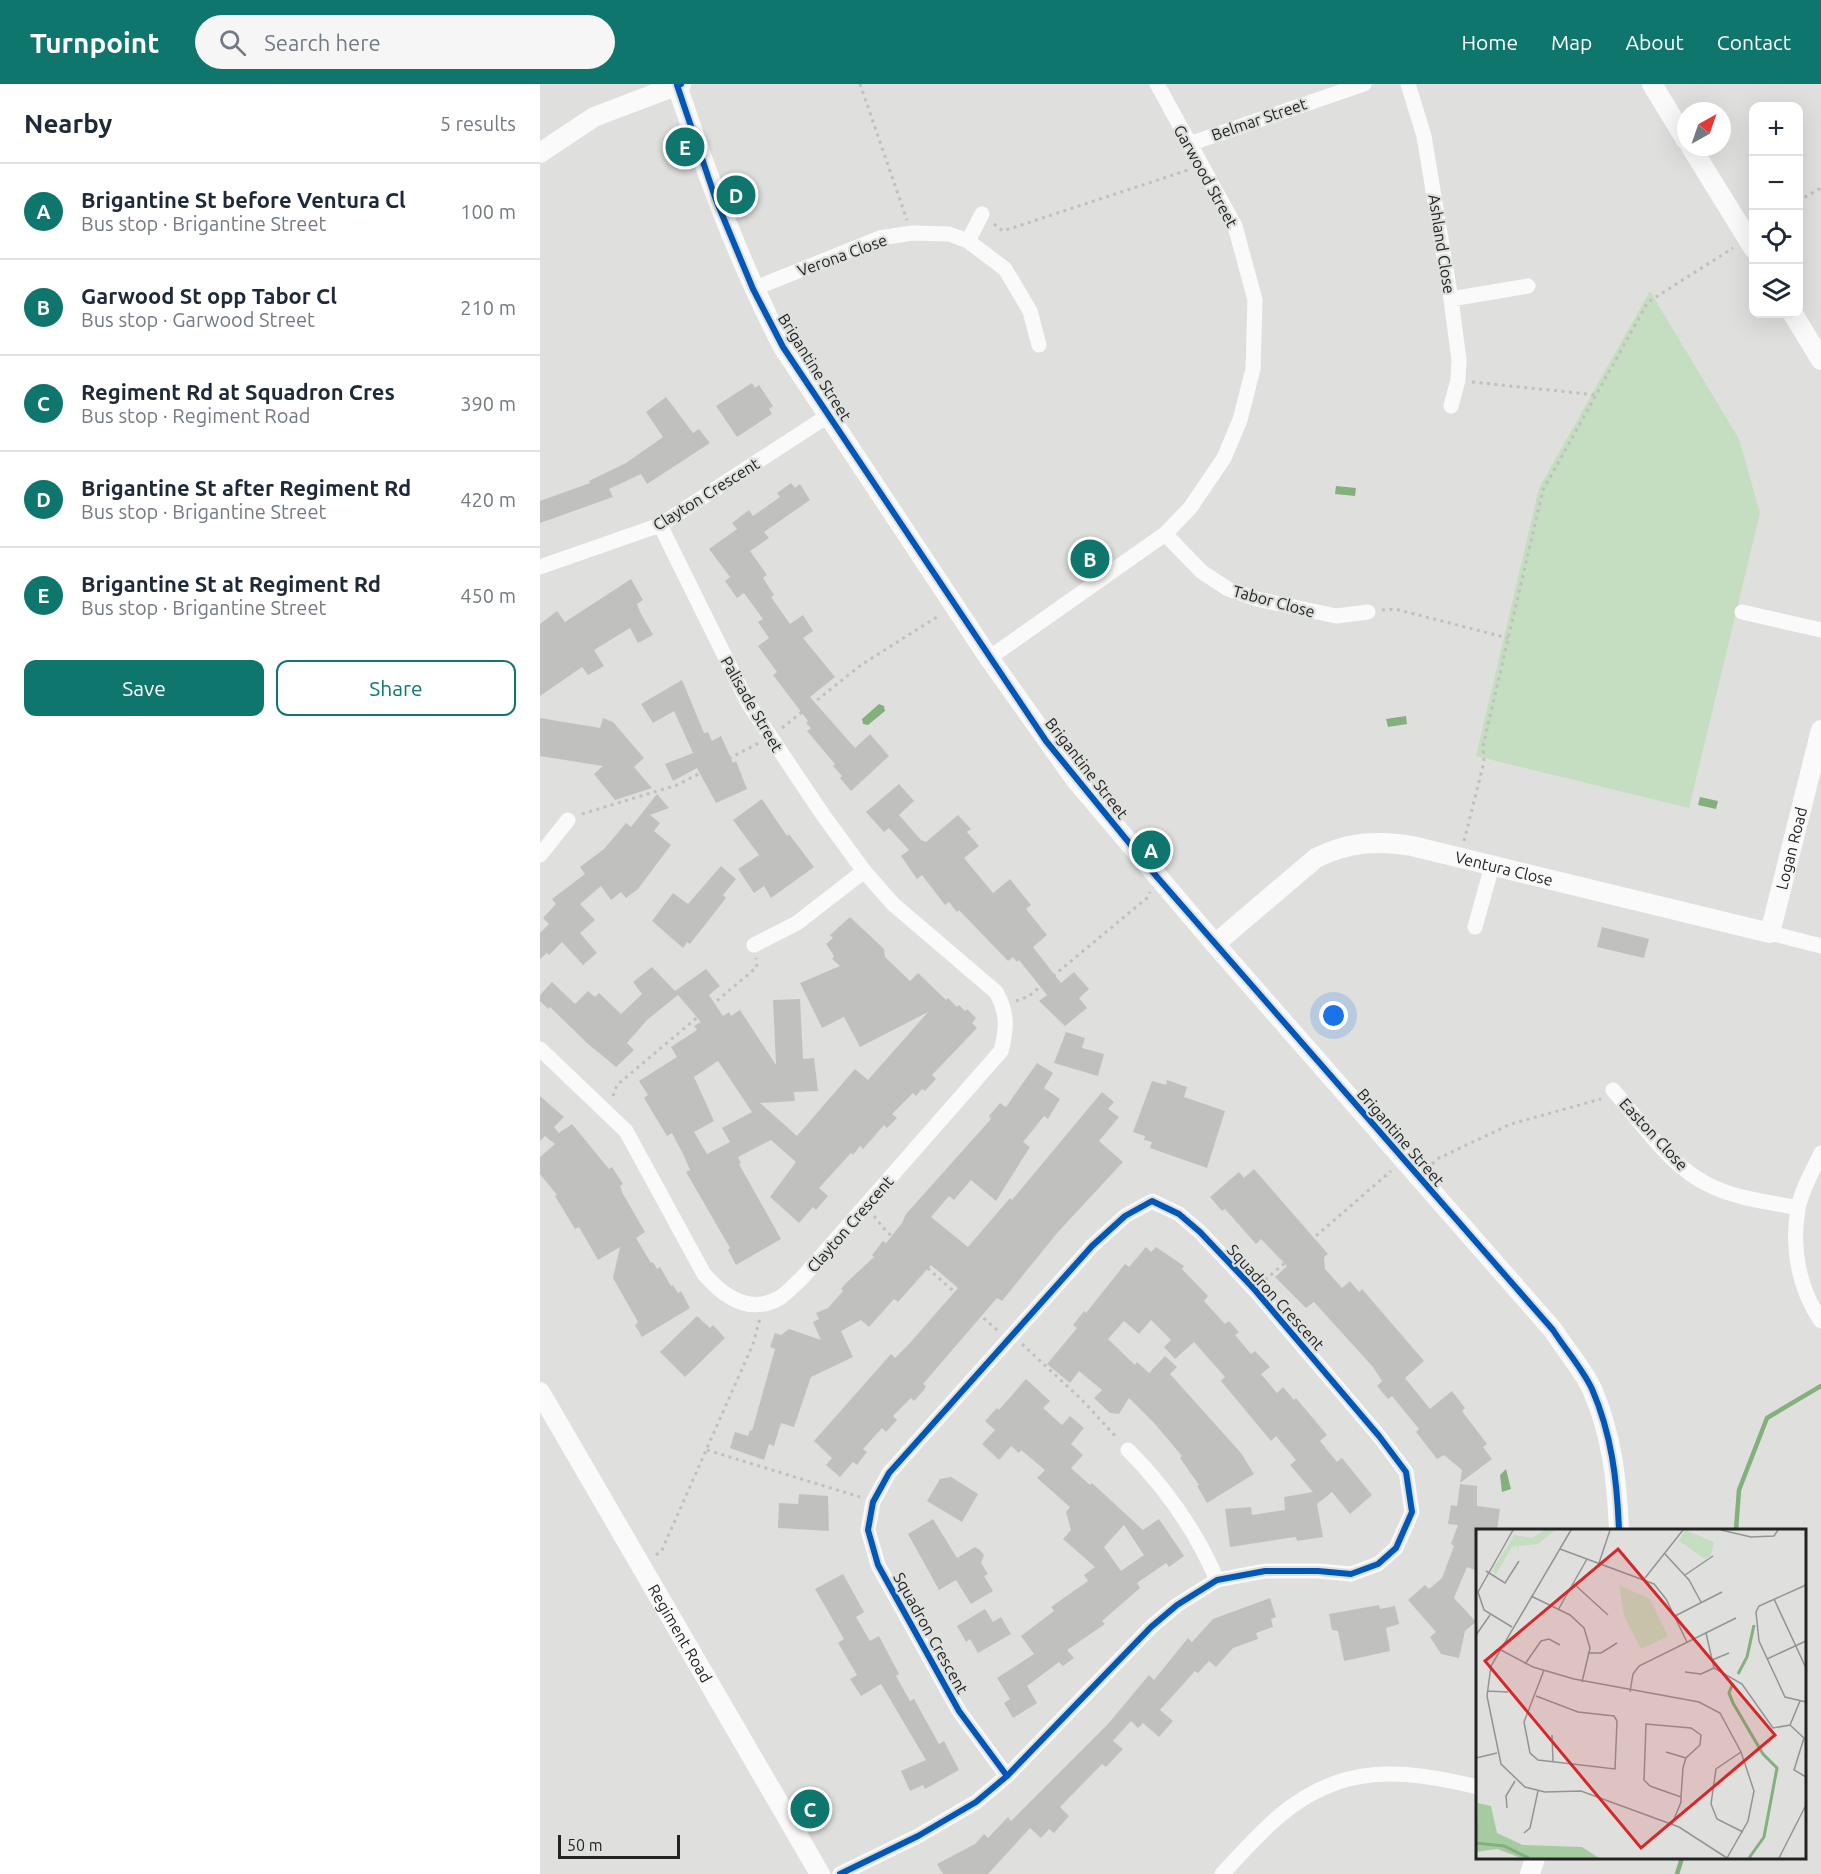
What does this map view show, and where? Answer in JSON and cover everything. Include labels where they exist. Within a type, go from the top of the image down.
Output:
[{"type":"street","name":"Garwood Street","points":[[989,658],[1165,534],[1190,508],[1224,459],[1240,420],[1252,369],[1255,300],[1235,226],[1157,84]]},
{"type":"street","name":"Belmar Street","points":[[1189,144],[1364,84]]},
{"type":"street","name":"Ashland Close","points":[[1408,84],[1424,136],[1459,360],[1458,380],[1450,406]]},
{"type":"street","points":[[1652,84],[1677,125]]},
{"type":"street","points":[[540,153],[594,117],[679,85]]},
{"type":"street","name":"Brigantine Street","points":[[679,85],[716,200],[753,289],[783,347],[989,658],[1054,750],[1157,877],[1553,1330],[1591,1387],[1610,1437],[1617,1487],[1619,1529]]},
{"type":"street","points":[[1697,156],[1749,241]]},
{"type":"street","points":[[968,241],[982,214]]},
{"type":"street","name":"Verona Close","points":[[753,289],[880,238],[912,232],[948,234],[968,241],[1005,268],[1030,311],[1039,345]]},
{"type":"street","points":[[1451,299],[1528,286]]},
{"type":"street","points":[[1795,318],[1821,360]]},
{"type":"street","name":"Clayton Crescent","points":[[540,567],[660,525],[829,415]]},
{"type":"street","name":"Palisade Street","points":[[660,525],[748,703],[786,764],[864,871]]},
{"type":"street","name":"Tabor Close","points":[[1165,534],[1202,572],[1228,589],[1257,599],[1336,616],[1368,612]]},
{"type":"street","points":[[1742,612],[1821,630]]},
{"type":"street","name":"Logan Road","points":[[1770,933],[1821,730]]},
{"type":"street","points":[[540,855],[568,820]]},
{"type":"street","name":"Ventura Close","points":[[1215,944],[1297,871],[1332,850],[1369,842],[1388,842],[1821,946]]},
{"type":"street","points":[[1475,927],[1492,866]]},
{"type":"street","points":[[754,945],[797,923],[864,871],[903,913],[996,992],[1004,1006]]},
{"type":"street","name":"Clayton Crescent","points":[[761,1304],[780,1297],[802,1278],[1001,1051],[1007,1029],[1004,1006]]},
{"type":"street","points":[[540,1049],[605,1107],[626,1131],[704,1274],[720,1293],[741,1302],[761,1304]]},
{"type":"street","name":"Easton Close","points":[[1615,1093],[1667,1153],[1711,1186],[1727,1192],[1798,1208]]},
{"type":"street","points":[[1821,1153],[1798,1208],[1798,1266],[1805,1289],[1821,1321]]},
{"type":"street","name":"Squadron Crescent","points":[[840,1874],[918,1836],[976,1802],[1006,1776],[1151,1627],[1177,1605],[1217,1580],[1265,1571],[1351,1574],[1378,1564],[1396,1548],[1412,1512],[1406,1472],[1379,1436],[1254,1289],[1179,1214],[1152,1201],[1125,1216],[1092,1246],[890,1473],[873,1502],[868,1530],[878,1565],[959,1711],[1006,1776]]},
{"type":"street","name":"Regiment Road","points":[[540,1392],[820,1874]]},
{"type":"street","points":[[1128,1450],[1147,1469],[1180,1511],[1205,1551],[1217,1580]]},
{"type":"street","points":[[1222,1874],[1278,1817],[1333,1784],[1370,1773],[1394,1772],[1476,1787]]},
{"type":"street","points":[[1530,1874],[1534,1859]]},
{"type":"path","points":[[860,84],[912,232]]},
{"type":"path","points":[[982,214],[1003,231],[1201,165]]},
{"type":"path","points":[[1803,198],[1821,188]]},
{"type":"path","points":[[1460,858],[1485,762],[1483,746],[1543,490],[1648,302],[1736,245],[1749,241]]},
{"type":"path","points":[[1458,380],[1597,395]]},
{"type":"path","points":[[1368,612],[1395,609],[1508,638]]},
{"type":"path","points":[[1004,1006],[1029,996],[1147,898],[1157,877]]},
{"type":"path","points":[[605,1107],[617,1085],[757,967],[754,945]]},
{"type":"path","points":[[1418,1177],[1439,1158],[1511,1124],[1615,1093]]},
{"type":"path","points":[[1254,1289],[1404,1161]]},
{"type":"path","points":[[642,1566],[662,1550],[753,1344],[761,1314],[761,1304]]},
{"type":"path","points":[[707,1450],[873,1502]]},
{"type":"shaded area","points":[[1650,291],[1739,439],[1760,513],[1689,808],[1476,756],[1539,488]]},
{"type":"shaded area","points":[[1336,486],[1356,488],[1355,496],[1335,494]]},
{"type":"shaded area","points":[[879,704],[884,706],[885,711],[868,725],[863,724],[862,719]]},
{"type":"shaded area","points":[[1406,716],[1407,724],[1388,727],[1386,719]]},
{"type":"shaded area","points":[[1700,797],[1718,801],[1716,809],[1698,805]]},
{"type":"shaded area","points":[[1506,1469],[1511,1489],[1502,1492],[1500,1475]]},
{"type":"building","points":[[752,383],[755,388],[759,385],[773,406],[769,409],[772,414],[737,437],[716,406]]},
{"type":"building","points":[[666,397],[693,433],[699,429],[710,443],[647,484],[641,474],[609,489],[613,497],[540,523],[540,501],[590,483],[589,481],[626,463],[663,437],[646,412]]},
{"type":"building","points":[[791,483],[795,488],[800,484],[810,500],[764,532],[769,538],[750,551],[767,575],[763,578],[774,595],[771,597],[790,624],[803,615],[813,631],[803,638],[835,677],[810,697],[855,748],[870,734],[889,756],[851,791],[840,778],[842,776],[833,766],[835,764],[807,731],[811,728],[806,723],[808,721],[773,675],[777,672],[758,646],[769,638],[758,622],[763,619],[744,593],[737,598],[725,581],[730,577],[709,549],[737,529],[732,523],[749,510],[753,516],[780,497],[777,493]]},
{"type":"building","points":[[631,579],[643,600],[637,604],[640,612],[653,635],[638,643],[630,628],[594,650],[604,666],[588,675],[582,667],[540,696],[540,624],[557,611],[565,622]]},
{"type":"building","points":[[682,680],[704,733],[708,732],[712,741],[721,736],[733,763],[736,761],[747,789],[716,803],[697,768],[673,781],[665,764],[693,753],[674,711],[653,723],[641,704]]},
{"type":"building","points":[[540,718],[600,728],[603,718],[613,722],[644,758],[634,767],[652,788],[615,800],[594,774],[603,766],[540,756]]},
{"type":"building","points":[[899,784],[914,801],[899,815],[921,840],[926,842],[958,815],[971,829],[967,832],[979,846],[964,858],[993,893],[1010,879],[1031,905],[1026,909],[1047,935],[1033,947],[1061,983],[1074,972],[1089,989],[1079,998],[1087,1008],[1065,1026],[1039,1001],[1047,995],[1019,960],[1017,962],[1013,957],[1008,961],[959,910],[957,912],[949,902],[945,905],[922,875],[917,879],[901,856],[909,850],[889,828],[884,832],[866,812]]},
{"type":"building","points":[[657,794],[669,808],[650,815],[660,823],[654,831],[671,845],[638,889],[626,898],[621,892],[611,900],[601,886],[580,904],[595,920],[580,933],[597,953],[583,965],[562,942],[549,955],[547,953],[540,959],[540,933],[549,924],[543,918],[556,904],[552,899],[585,874],[580,867],[604,849],[626,823],[631,827]]},
{"type":"building","points":[[762,799],[787,836],[789,834],[814,867],[771,898],[764,886],[754,893],[738,869],[759,855],[733,820]]},
{"type":"building","points":[[721,866],[736,879],[723,895],[726,898],[690,944],[687,942],[683,948],[652,921],[673,893],[688,904]]},
{"type":"building","points":[[850,917],[884,949],[885,957],[910,981],[918,973],[946,1000],[948,998],[965,1011],[967,1009],[976,1018],[972,1023],[977,1028],[932,1075],[936,1079],[925,1091],[922,1089],[916,1096],[913,1093],[892,1114],[897,1118],[887,1128],[884,1125],[863,1149],[860,1146],[853,1155],[851,1153],[819,1188],[828,1196],[816,1210],[813,1207],[799,1223],[770,1197],[796,1162],[771,1140],[738,1157],[741,1163],[739,1164],[781,1239],[736,1265],[728,1250],[730,1248],[686,1172],[690,1170],[672,1133],[667,1136],[644,1098],[648,1095],[639,1081],[677,1057],[671,1047],[697,1030],[694,1026],[701,1022],[678,995],[647,1020],[627,1043],[634,1050],[616,1067],[550,1007],[548,1009],[540,1001],[540,995],[552,982],[575,1004],[588,991],[595,997],[599,993],[621,1014],[642,994],[633,982],[652,967],[675,991],[706,969],[720,986],[709,995],[723,1016],[729,1012],[731,1016],[740,1010],[776,1065],[773,1000],[800,999],[803,1059],[814,1058],[818,1091],[794,1092],[795,1101],[760,1103],[797,1136],[855,1069],[868,1080],[928,1012],[860,1047],[844,1017],[822,1028],[800,983],[840,966],[832,959],[834,956],[826,944],[833,938],[830,935]],"holes":[[[718,1061],[752,1112],[722,1128],[730,1142],[707,1154],[694,1132],[714,1121],[694,1077]]]},
{"type":"building","points":[[1602,927],[1649,939],[1644,958],[1597,947]]},
{"type":"building","points":[[1066,1032],[1085,1038],[1082,1048],[1104,1054],[1098,1076],[1054,1063]]},
{"type":"building","points":[[1037,1063],[1053,1073],[1044,1088],[1060,1099],[1048,1119],[1044,1116],[1023,1142],[1030,1147],[996,1201],[971,1180],[954,1200],[949,1196],[931,1217],[968,1247],[1010,1198],[1012,1200],[1102,1092],[1114,1102],[1108,1109],[1119,1117],[1099,1141],[1123,1162],[1058,1232],[1002,1301],[997,1298],[923,1384],[926,1386],[924,1390],[914,1401],[911,1398],[893,1416],[897,1420],[886,1432],[882,1428],[863,1449],[867,1452],[857,1465],[853,1462],[840,1477],[826,1465],[832,1458],[814,1441],[891,1354],[895,1358],[958,1288],[931,1265],[898,1302],[894,1299],[869,1327],[861,1320],[841,1331],[853,1357],[811,1377],[794,1427],[781,1423],[774,1446],[769,1444],[764,1460],[730,1448],[735,1432],[748,1436],[750,1430],[752,1431],[775,1349],[770,1347],[775,1333],[781,1335],[789,1329],[821,1340],[813,1322],[819,1319],[816,1313],[828,1308],[843,1291],[841,1289],[846,1283],[874,1257],[872,1255],[883,1241],[886,1243],[902,1223],[906,1214],[991,1119],[989,1116],[1000,1103],[1006,1107]]},
{"type":"building","points":[[1167,1080],[1187,1087],[1184,1097],[1225,1111],[1207,1168],[1150,1148],[1152,1142],[1144,1140],[1145,1136],[1133,1132],[1152,1081],[1166,1085]]},
{"type":"building","points":[[540,1096],[564,1117],[554,1127],[559,1133],[572,1124],[609,1169],[612,1167],[623,1184],[620,1186],[623,1194],[645,1232],[636,1238],[651,1263],[653,1262],[657,1269],[660,1267],[678,1293],[681,1291],[690,1308],[642,1337],[635,1325],[638,1322],[613,1278],[620,1247],[598,1260],[579,1227],[575,1229],[555,1196],[557,1195],[540,1174],[540,1157],[555,1144],[545,1136],[540,1141]]},
{"type":"building","points":[[1254,1169],[1328,1254],[1324,1257],[1325,1269],[1342,1288],[1350,1281],[1359,1292],[1362,1289],[1424,1361],[1405,1378],[1430,1409],[1452,1391],[1465,1408],[1462,1411],[1487,1444],[1483,1447],[1492,1459],[1460,1483],[1462,1470],[1444,1455],[1437,1459],[1416,1432],[1419,1429],[1392,1396],[1388,1399],[1377,1386],[1382,1381],[1373,1367],[1314,1302],[1306,1308],[1275,1277],[1287,1266],[1261,1239],[1256,1244],[1225,1209],[1222,1211],[1210,1197],[1239,1172],[1244,1178]]},
{"type":"building","points":[[1146,1247],[1151,1252],[1156,1247],[1184,1266],[1182,1269],[1208,1296],[1204,1301],[1225,1324],[1229,1321],[1239,1332],[1235,1335],[1251,1354],[1255,1351],[1270,1367],[1261,1374],[1277,1393],[1283,1387],[1294,1400],[1296,1398],[1327,1435],[1320,1441],[1337,1462],[1342,1458],[1372,1495],[1350,1514],[1332,1492],[1317,1504],[1323,1537],[1297,1541],[1296,1537],[1230,1547],[1225,1509],[1251,1507],[1252,1515],[1285,1510],[1284,1497],[1313,1492],[1290,1465],[1296,1460],[1276,1436],[1271,1441],[1221,1381],[1225,1377],[1194,1342],[1175,1359],[1164,1347],[1171,1340],[1151,1320],[1139,1334],[1124,1321],[1108,1339],[1135,1365],[1137,1362],[1149,1373],[1165,1356],[1177,1367],[1170,1374],[1241,1453],[1254,1474],[1207,1503],[1197,1486],[1199,1485],[1180,1458],[1182,1456],[1129,1398],[1119,1414],[1110,1413],[1094,1398],[1102,1390],[1079,1371],[1070,1383],[1047,1364],[1077,1328],[1073,1325],[1084,1311],[1086,1313],[1125,1264],[1129,1267]]},
{"type":"building","points":[[697,1316],[710,1328],[713,1325],[725,1338],[685,1377],[660,1352]]},
{"type":"building","points":[[1026,1379],[1050,1401],[1043,1408],[1062,1425],[1070,1416],[1084,1428],[1071,1444],[1083,1455],[1071,1468],[1090,1485],[1092,1483],[1143,1530],[1159,1519],[1184,1556],[1169,1567],[1166,1563],[1137,1583],[1140,1588],[1102,1621],[1105,1624],[1067,1650],[1074,1658],[1063,1666],[1059,1662],[1027,1686],[1037,1703],[1013,1718],[1004,1703],[1010,1699],[997,1678],[1034,1654],[1021,1636],[1054,1611],[1051,1607],[1088,1581],[1084,1575],[1095,1567],[1063,1539],[1071,1530],[1066,1512],[1070,1507],[1037,1478],[1045,1470],[1021,1450],[1019,1453],[1011,1446],[999,1460],[982,1444],[995,1430],[985,1421],[997,1408],[999,1410]],"holes":[[[1124,1525],[1144,1555],[1121,1571],[1104,1547]]]},
{"type":"building","points":[[951,1477],[978,1494],[962,1522],[927,1501],[940,1479]]},
{"type":"building","points":[[1460,1484],[1477,1486],[1477,1506],[1500,1509],[1497,1529],[1476,1529],[1476,1570],[1467,1567],[1454,1598],[1476,1622],[1465,1631],[1459,1658],[1441,1654],[1430,1637],[1436,1632],[1408,1600],[1425,1585],[1429,1589],[1442,1578],[1454,1546],[1451,1544],[1458,1525],[1448,1524],[1451,1505],[1457,1506]]},
{"type":"building","points":[[799,1494],[828,1496],[829,1531],[778,1528],[779,1503],[798,1504]]},
{"type":"building","points":[[933,1519],[957,1558],[975,1547],[980,1550],[984,1555],[981,1563],[988,1574],[984,1576],[993,1591],[971,1604],[956,1580],[939,1590],[908,1534]]},
{"type":"building","points":[[843,1574],[864,1612],[856,1617],[870,1641],[879,1636],[899,1674],[896,1676],[910,1701],[914,1699],[939,1744],[944,1741],[959,1770],[925,1789],[923,1785],[910,1791],[901,1771],[926,1760],[881,1684],[861,1696],[850,1679],[857,1675],[838,1643],[844,1639],[815,1589]]},
{"type":"building","points":[[1270,1598],[1276,1617],[1271,1619],[1273,1627],[1256,1633],[1258,1639],[1233,1648],[1216,1667],[1209,1661],[1198,1673],[1195,1671],[1160,1710],[1173,1721],[1159,1737],[1143,1723],[1138,1728],[1131,1721],[1113,1741],[1123,1749],[1106,1767],[1102,1764],[1060,1807],[1069,1816],[1054,1833],[1049,1829],[1041,1838],[1030,1828],[988,1874],[943,1874],[937,1864],[975,1844],[984,1834],[988,1838],[1008,1817],[1011,1821],[1108,1724],[1149,1675],[1154,1680],[1188,1638],[1192,1642],[1213,1619]]},
{"type":"building","points":[[1379,1605],[1380,1609],[1395,1606],[1399,1624],[1386,1628],[1390,1651],[1344,1661],[1338,1631],[1332,1630],[1329,1614]]},
{"type":"building","points":[[985,1609],[993,1622],[1001,1617],[1011,1634],[978,1653],[970,1639],[966,1642],[957,1626]]},
{"type":"waterway","points":[[1736,1529],[1739,1490],[1767,1418],[1821,1386]]},
{"type":"waterway","points":[[1677,1874],[1682,1859]]},
{"type":"cycle path","points":[[681,84],[677,85],[716,200],[753,289],[783,347],[1046,741],[1157,877],[1553,1330],[1583,1374],[1599,1406],[1612,1458],[1619,1529]]},
{"type":"cycle path","points":[[840,1874],[918,1836],[976,1802],[1007,1776],[1151,1627],[1177,1605],[1217,1580],[1265,1571],[1318,1571],[1351,1574],[1378,1564],[1396,1548],[1412,1512],[1406,1472],[1379,1436],[1254,1289],[1200,1232],[1179,1214],[1152,1201],[1125,1216],[1092,1246],[889,1473],[873,1502],[868,1530],[878,1565],[959,1711],[1007,1776]]},
{"type":"place","name":"Brigantine St at Regiment Rd","points":[[685,147]]},
{"type":"place","name":"Brigantine St after Regiment Rd","points":[[736,195]]},
{"type":"place","name":"Garwood St opp Tabor Cl","points":[[1090,559]]},
{"type":"place","name":"Brigantine St before Ventura Cl","points":[[1151,850]]},
{"type":"place","name":"Regiment Rd at Squadron Cres","points":[[810,1809]]}]
